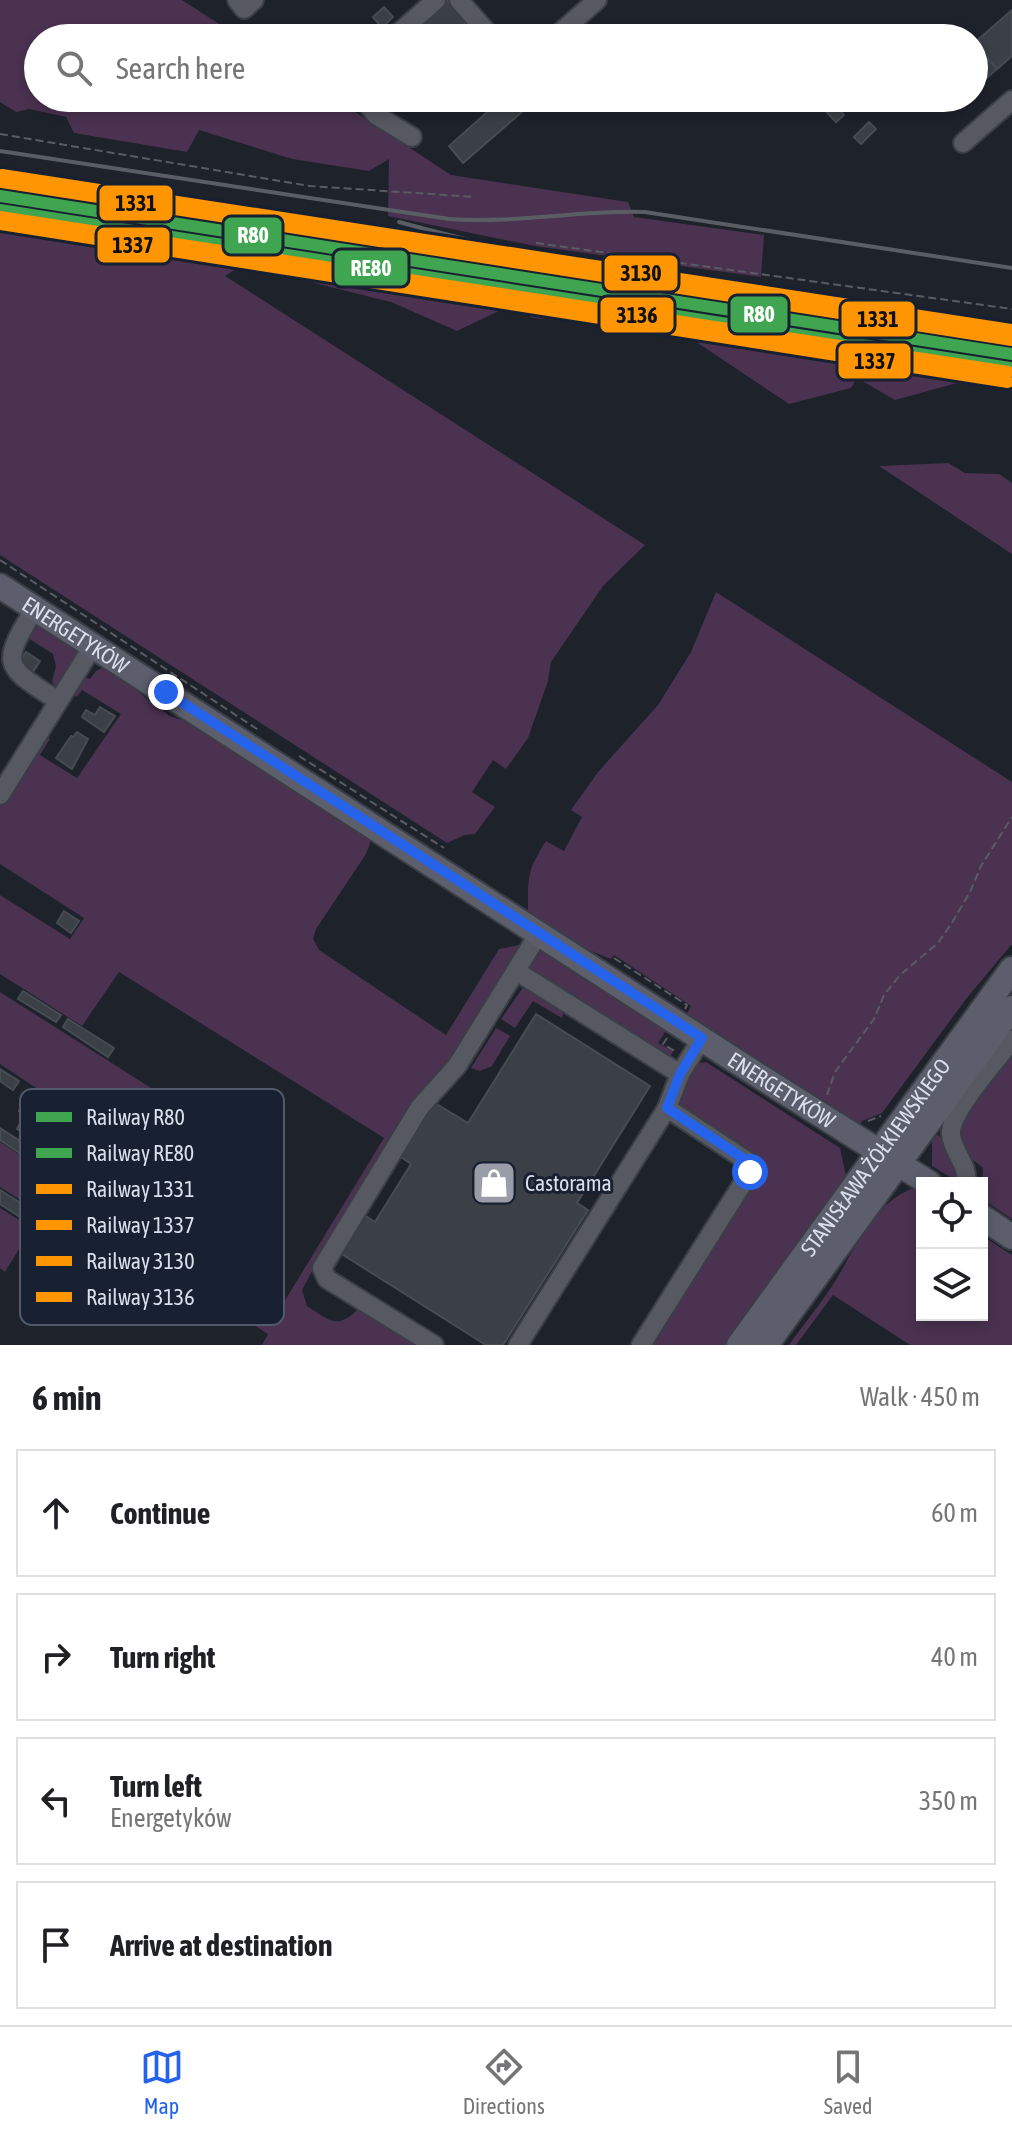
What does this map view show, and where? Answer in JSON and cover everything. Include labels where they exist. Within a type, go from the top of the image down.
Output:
[{"type":"main road","name":"ENERGETYKÓW","points":[[0,586],[920,1177]]},
{"type":"main road","name":"STANISŁAWA ŻÓŁKIEWSKIEGO","points":[[766,1345],[1012,969]]},
{"type":"main road","name":"STANISŁAWA ŻÓŁKIEWSKIEGO","points":[[739,1345],[1012,1008]]},
{"type":"main road","points":[[988,1221],[1012,1237]]},
{"type":"street","points":[[237,0],[244,9],[254,0]]},
{"type":"street","points":[[409,24],[436,0]]},
{"type":"street","points":[[459,0],[480,24]]},
{"type":"street","points":[[570,24],[597,0]]},
{"type":"street","points":[[963,143],[1012,100]]},
{"type":"street","points":[[374,112],[412,137]]},
{"type":"street","points":[[35,608],[15,641],[11,662],[16,673],[58,701]]},
{"type":"street","points":[[0,795],[93,646]]},
{"type":"street","points":[[434,1345],[327,1279],[322,1268],[420,1107],[457,1066],[539,933]]},
{"type":"street","points":[[516,971],[680,1074]]},
{"type":"street","points":[[518,1345],[667,1108],[680,1074],[702,1038]]},
{"type":"street","points":[[967,1177],[952,1139],[952,1123],[1012,1040]]},
{"type":"street","points":[[641,1345],[750,1172],[747,1161],[667,1108]]},
{"type":"path","points":[[0,134],[310,186],[475,197]]},
{"type":"path","points":[[536,243],[1012,309]]},
{"type":"path","points":[[0,560],[264,733]]},
{"type":"path","points":[[289,749],[444,848]]},
{"type":"path","points":[[815,1112],[828,1093],[842,1061],[874,1019],[884,995],[900,975],[938,943],[953,921],[981,866],[1012,817]]},
{"type":"path","points":[[866,1122],[884,1115]]},
{"type":"shaded area","points":[[0,0],[182,0],[219,24],[24,24],[24,110],[16,112],[0,102]]},
{"type":"shaded area","points":[[43,112],[355,112],[451,175],[628,202],[634,217],[764,235],[761,277],[535,246],[388,216],[389,159],[369,171],[292,159],[199,130],[187,152],[74,133],[66,117]]},
{"type":"shaded area","points":[[0,211],[1012,365],[1012,391],[957,383],[895,400],[857,378],[851,388],[789,404],[680,331],[533,318],[509,306],[457,331],[391,302],[242,265],[225,276],[645,545],[603,586],[551,662],[548,681],[528,738],[506,769],[493,760],[472,792],[495,807],[475,834],[447,843],[0,555]]},
{"type":"shaded area","points":[[948,463],[965,473],[999,474],[1012,483],[1012,554],[879,466]]},
{"type":"shaded area","points":[[716,592],[1012,782],[1012,944],[966,999],[882,1113],[862,1121],[860,1125],[687,1014],[691,1006],[614,955],[611,959],[586,949],[528,912],[530,874],[540,851],[546,841],[564,851],[582,817],[571,810],[598,772],[658,705],[691,652]]},
{"type":"shaded area","points":[[36,623],[79,650],[59,686],[54,686],[52,681],[56,666],[53,654],[28,638]]},
{"type":"shaded area","points":[[105,667],[170,716],[196,725],[372,838],[366,854],[316,929],[313,939],[319,950],[446,1035],[499,949],[523,944],[448,1064],[419,1095],[332,1234],[302,1290],[307,1306],[327,1319],[345,1319],[359,1308],[428,1345],[262,1345],[268,1334],[254,1325],[284,1325],[284,1302],[384,1138],[119,972],[82,1026],[0,974],[0,895],[70,939],[84,918],[0,864],[0,805],[44,734],[50,739],[40,755],[77,778],[121,714],[82,690],[77,697],[74,695],[85,677],[90,679],[96,671]]},
{"type":"shaded area","points":[[544,950],[669,1026],[658,1043],[673,1051],[669,1060],[529,969],[533,957]]},
{"type":"shaded area","points":[[524,986],[564,1011],[562,1018],[533,1001],[515,1028],[501,1019]]},
{"type":"shaded area","points":[[0,992],[153,1089],[38,1089],[0,1064]]},
{"type":"shaded area","points":[[496,1028],[510,1036],[492,1066],[480,1071],[471,1068]]},
{"type":"shaded area","points":[[1012,1049],[1012,1219],[988,1203],[988,1177],[983,1177],[983,1168],[964,1151],[960,1138],[967,1111],[984,1083]]},
{"type":"shaded area","points":[[706,1062],[840,1148],[846,1176],[851,1180],[729,1345],[648,1345],[762,1166],[677,1110],[683,1088],[699,1063]]},
{"type":"shaded area","points":[[935,1133],[947,1142],[958,1177],[950,1177],[932,1166],[932,1136]]},
{"type":"shaded area","points":[[0,1142],[20,1155],[20,1200],[0,1187]]},
{"type":"shaded area","points":[[913,1188],[916,1190],[916,1321],[988,1321],[988,1240],[1012,1255],[1012,1345],[910,1345],[833,1295],[796,1345],[789,1345],[831,1288],[867,1226],[899,1195]]},
{"type":"shaded area","points":[[0,1208],[20,1220],[20,1248],[5,1272],[0,1268]]},
{"type":"building","points":[[443,0],[447,0],[466,22],[464,24],[416,24]]},
{"type":"building","points":[[384,7],[393,17],[386,24],[379,24],[373,17]]},
{"type":"building","points":[[1012,10],[1012,56],[997,69],[988,59],[988,31]]},
{"type":"building","points":[[988,59],[997,69],[988,77]]},
{"type":"building","points":[[487,112],[522,112],[463,163],[449,146]]},
{"type":"building","points":[[827,112],[842,112],[844,115],[836,122]]},
{"type":"building","points":[[869,122],[876,129],[861,144],[854,137]]},
{"type":"building","points":[[26,652],[40,661],[26,683],[12,674]]},
{"type":"building","points":[[100,707],[115,716],[104,732],[82,717],[86,710],[95,715]]},
{"type":"building","points":[[77,732],[88,739],[72,769],[56,758]]},
{"type":"building","points":[[64,911],[79,921],[71,933],[57,923]]},
{"type":"building","points":[[23,991],[61,1015],[56,1022],[18,999]]},
{"type":"building","name":"Castorama","points":[[536,1014],[650,1086],[577,1203],[588,1210],[503,1345],[486,1345],[340,1253],[364,1215],[375,1222],[411,1164],[401,1157],[435,1103],[468,1123]]},
{"type":"building","points":[[68,1019],[114,1048],[108,1057],[63,1027]]},
{"type":"building","points":[[0,1069],[19,1081],[13,1090],[0,1081]]},
{"type":"building","points":[[0,1128],[20,1141],[20,1153],[0,1140]]},
{"type":"building","points":[[0,1190],[20,1203],[20,1217],[0,1204]]},
{"type":"railway","points":[[0,151],[449,219],[498,220],[645,212],[1012,268]]},
{"type":"railway","points":[[399,222],[550,258],[627,272],[1012,330]]},
{"type":"rail line","name":"3130","points":[[2,175],[1012,330]]},
{"type":"rail line","name":"1331","points":[[2,182],[1012,340]]},
{"type":"rail line","name":"R80","points":[[0,196],[1012,354]]},
{"type":"rail line","name":"RE80","points":[[0,210],[1010,368]]},
{"type":"rail line","name":"3136","points":[[0,217],[1008,372]]},
{"type":"rail line","name":"1337","points":[[0,224],[1008,382]]},
{"type":"place","name":"Castorama","points":[[494,1183]]},
{"type":"route","points":[[166,692],[702,1038],[680,1074],[667,1108],[747,1161],[750,1172]]}]
